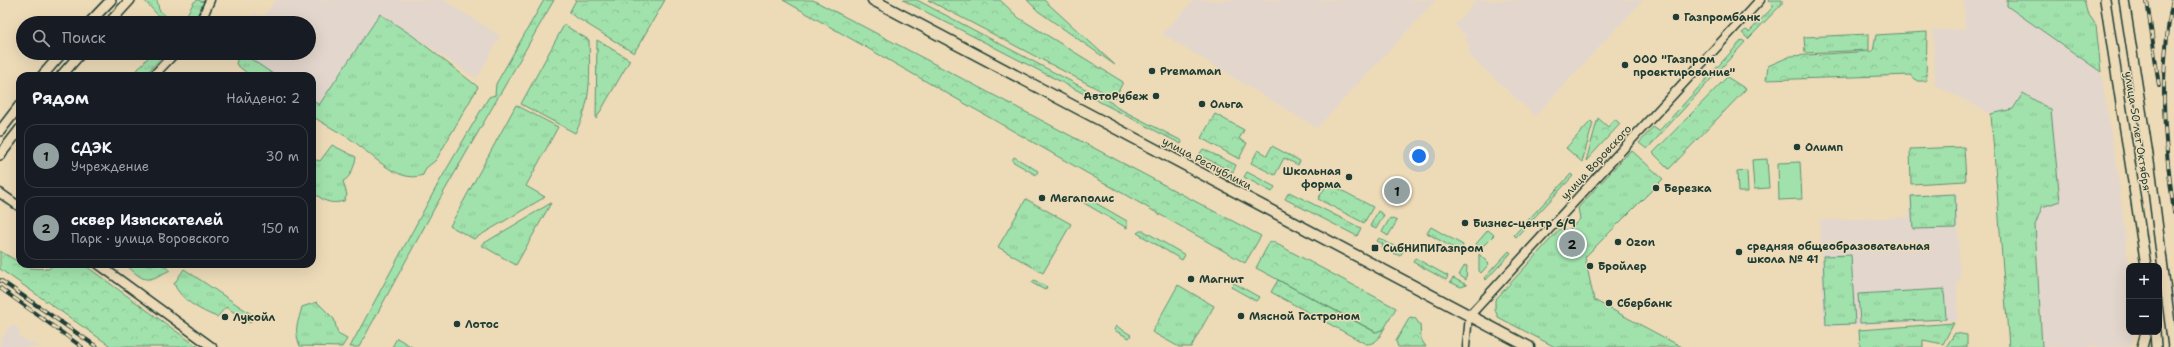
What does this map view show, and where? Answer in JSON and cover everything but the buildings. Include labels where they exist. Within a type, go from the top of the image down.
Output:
[{"type":"main road","points":[[96,16],[111,0]]},
{"type":"main road","points":[[115,16],[130,0]]},
{"type":"main road","name":"улица Республики","points":[[873,0],[1529,347]]},
{"type":"main road","name":"улица 50 лет Октября","points":[[2105,0],[2146,263]]},
{"type":"main road","points":[[2124,0],[2150,166],[2173,347]]},
{"type":"main road","points":[[45,72],[56,60]]},
{"type":"main road","points":[[64,72],[75,60]]},
{"type":"main road","points":[[0,131],[16,110]]},
{"type":"main road","points":[[0,155],[16,133]]},
{"type":"main road","points":[[2142,347],[2145,335]]},
{"type":"main road","points":[[2155,335],[2156,347]]},
{"type":"street","points":[[203,16],[210,0]]},
{"type":"street","name":"улица Воровского","points":[[1469,316],[1760,0]]},
{"type":"street","points":[[157,72],[168,60]]},
{"type":"street","points":[[0,193],[16,204]]},
{"type":"street","points":[[103,268],[212,347]]},
{"type":"street","points":[[1466,347],[1469,316]]},
{"type":"shaded area","points":[[276,0],[444,0],[500,36],[477,79],[380,14],[319,105],[316,103],[316,72],[270,72],[252,60],[316,60],[316,16],[264,16]]},
{"type":"shaded area","points":[[1194,0],[1436,0],[1317,128],[1162,34]]},
{"type":"shaded area","points":[[1477,0],[1643,0],[1535,116],[1469,55],[1469,44],[1465,39],[1467,37],[1455,25]]},
{"type":"shaded area","points":[[1964,0],[2007,0],[2007,6],[2101,72],[2119,182],[2128,263],[2126,263],[2126,335],[2134,335],[2133,342],[2130,347],[2042,347],[2035,225],[2042,207],[2060,201],[2023,93],[2013,109],[1991,114],[1935,85],[1933,30],[1965,29]]},
{"type":"shaded area","points":[[255,13],[261,16],[253,16]]},
{"type":"shaded area","points":[[1957,193],[1960,278],[1957,284],[1958,320],[1824,327],[1820,220],[1910,217],[1910,195]]},
{"type":"shaded area","points":[[11,324],[18,328],[20,337],[41,347],[0,347],[0,341]]},
{"type":"green space","points":[[144,0],[157,0],[159,10],[166,16],[159,16]]},
{"type":"green space","points":[[198,0],[204,2],[197,16],[186,16],[194,2]]},
{"type":"green space","points":[[544,0],[554,0],[434,209],[359,347],[350,347],[438,184],[489,97],[495,95],[496,84]]},
{"type":"green space","points":[[576,0],[665,0],[634,53],[569,13]]},
{"type":"green space","points":[[783,0],[813,0],[1261,236],[1245,263]]},
{"type":"green space","points":[[903,0],[917,0],[1182,141],[1181,144]]},
{"type":"green space","points":[[928,0],[1000,0],[1019,18],[1123,82],[1115,98]]},
{"type":"green space","points":[[1027,0],[1044,0],[1115,65],[1038,11]]},
{"type":"green space","points":[[1782,0],[1782,4],[1748,39],[1742,33],[1746,30],[1749,32],[1774,6],[1769,1]]},
{"type":"green space","points":[[2007,0],[2084,0],[2087,12],[2096,25],[2101,72],[2007,6]]},
{"type":"green space","points":[[380,14],[413,36],[478,87],[436,160],[426,168],[423,175],[413,177],[393,171],[349,138],[316,119],[316,103],[319,105]]},
{"type":"green space","points":[[564,25],[589,40],[589,88],[581,122],[575,133],[521,104]]},
{"type":"green space","points":[[1927,32],[1926,81],[1917,81],[1911,75],[1766,80],[1768,66],[1791,56],[1873,51],[1876,35]]},
{"type":"green space","points":[[1869,34],[1869,50],[1805,53],[1804,37]]},
{"type":"green space","points":[[597,40],[630,60],[596,119]]},
{"type":"green space","points":[[1742,40],[1745,42],[1647,149],[1639,143],[1653,127],[1659,131]]},
{"type":"green space","points":[[146,60],[159,60],[148,72],[135,72]]},
{"type":"green space","points":[[237,60],[252,60],[270,72],[246,72],[236,64]]},
{"type":"green space","points":[[1727,77],[1746,89],[1669,169],[1653,153]]},
{"type":"green space","points":[[2023,93],[2051,110],[2060,201],[2042,207],[2035,225],[2042,347],[2009,347],[1991,114],[2013,109]]},
{"type":"green space","points":[[516,105],[558,127],[526,186],[545,197],[474,239],[450,226]]},
{"type":"green space","points":[[1215,114],[1244,130],[1239,139],[1247,143],[1239,159],[1201,138]]},
{"type":"green space","points":[[1598,118],[1608,127],[1615,119],[1620,124],[1586,161]]},
{"type":"green space","points":[[1591,121],[1593,123],[1582,162],[1566,148]]},
{"type":"green space","points":[[332,145],[356,157],[354,167],[348,177],[343,181],[347,195],[344,201],[335,203],[323,200],[316,194],[316,160],[320,161]]},
{"type":"green space","points":[[1272,146],[1300,161],[1298,165],[1284,158],[1275,175],[1251,163],[1258,150],[1267,155]]},
{"type":"green space","points":[[1964,147],[1966,181],[1911,184],[1910,149]]},
{"type":"green space","points":[[1203,149],[1236,165],[1233,172],[1199,155]]},
{"type":"green space","points":[[1631,150],[1663,179],[1585,257],[1594,300],[1682,347],[1555,347],[1498,317],[1495,310],[1495,300],[1560,229],[1568,231],[1580,219],[1578,208]]},
{"type":"green space","points":[[1014,157],[1038,171],[1036,175],[1012,161]]},
{"type":"green space","points":[[1767,159],[1769,188],[1754,189],[1752,160]]},
{"type":"green space","points":[[1800,162],[1802,199],[1779,200],[1778,163]]},
{"type":"green space","points":[[1747,171],[1748,192],[1738,192],[1737,172]]},
{"type":"green space","points":[[1247,172],[1275,187],[1272,192],[1244,177]]},
{"type":"green space","points":[[1571,174],[1573,176],[1516,237],[1514,235]]},
{"type":"green space","points":[[1328,183],[1373,207],[1364,223],[1318,199]]},
{"type":"green space","points":[[1289,192],[1361,228],[1357,236],[1285,199]]},
{"type":"green space","points":[[1955,194],[1956,228],[1913,229],[1911,196]]},
{"type":"green space","points":[[1087,198],[1127,221],[1127,228],[1084,203]]},
{"type":"green space","points":[[1026,199],[1071,224],[1043,273],[998,247]]},
{"type":"green space","points":[[551,203],[516,265],[481,245]]},
{"type":"green space","points":[[1378,211],[1384,215],[1376,229],[1370,226]]},
{"type":"green space","points":[[1390,218],[1397,221],[1388,236],[1382,232]]},
{"type":"green space","points":[[1431,227],[1463,245],[1462,249],[1455,249],[1427,233]]},
{"type":"green space","points":[[1488,230],[1494,235],[1484,245],[1478,246],[1476,244]]},
{"type":"green space","points":[[1144,231],[1185,255],[1182,260],[1137,233]]},
{"type":"green space","points":[[1379,238],[1403,251],[1400,256],[1382,247],[1383,244],[1377,241]]},
{"type":"green space","points":[[1273,242],[1396,308],[1384,329],[1376,332],[1256,268],[1269,243]]},
{"type":"green space","points":[[0,251],[16,260],[16,268],[89,268],[198,347],[112,347],[0,269]]},
{"type":"green space","points":[[1509,251],[1511,253],[1486,280],[1484,278]]},
{"type":"green space","points":[[1479,254],[1489,264],[1481,273],[1479,271]]},
{"type":"green space","points":[[1851,255],[1855,324],[1826,325],[1823,256]]},
{"type":"green space","points":[[1415,258],[1448,276],[1446,280],[1413,262]]},
{"type":"green space","points":[[1465,265],[1467,266],[1466,280],[1459,275]]},
{"type":"green space","points":[[129,268],[167,268],[170,270],[150,279],[142,278]]},
{"type":"green space","points":[[184,269],[254,316],[250,323],[226,307],[217,317],[205,312],[186,300],[174,284]]},
{"type":"green space","points":[[1453,278],[1467,285],[1461,287],[1450,282]]},
{"type":"green space","points":[[1034,280],[1047,287],[1045,290],[1032,283]]},
{"type":"green space","points":[[1278,280],[1375,332],[1384,329],[1373,343],[1366,344],[1271,292]]},
{"type":"green space","points":[[1234,283],[1259,297],[1256,301],[1231,287]]},
{"type":"green space","points":[[1178,285],[1214,306],[1191,347],[1179,347],[1152,332]]},
{"type":"green space","points":[[1944,289],[1946,319],[1860,323],[1858,294]]},
{"type":"green space","points":[[317,302],[334,319],[338,334],[347,339],[342,347],[300,346],[297,331],[302,307]]},
{"type":"green space","points":[[1410,317],[1415,318],[1420,325],[1421,339],[1426,347],[1398,347],[1396,341]]},
{"type":"green space","points":[[1954,323],[1943,344],[1923,340],[1923,347],[1860,347],[1859,330]]},
{"type":"green space","points":[[1116,326],[1131,335],[1129,338],[1114,330]]},
{"type":"green space","points":[[1955,333],[1967,335],[1967,347],[1946,347]]},
{"type":"green space","points":[[397,338],[412,347],[392,347]]},
{"type":"railway","points":[[2147,0],[2159,86]]},
{"type":"railway","points":[[2173,0],[2165,53],[2164,106],[2165,132],[2174,212]]},
{"type":"railway","points":[[0,280],[97,347]]},
{"type":"railway","points":[[0,288],[82,347]]},
{"type":"place","name":"Газпромбанк","points":[[1676,17]]},
{"type":"place","name":"ООО \"Газпром проектирование\"","points":[[1625,65]]},
{"type":"place","name":"Premaman","points":[[1152,71]]},
{"type":"place","name":"АвтоРубеж","points":[[1156,96]]},
{"type":"place","name":"Ольга","points":[[1202,104]]},
{"type":"place","name":"Олимп","points":[[1797,147]]},
{"type":"place","name":"Школьная форма","points":[[1349,177]]},
{"type":"place","name":"Березка","points":[[1656,188]]},
{"type":"place","name":"СДЭК","points":[[1397,191]]},
{"type":"place","name":"Мегаполис","points":[[1042,198]]},
{"type":"place","name":"Бизнес-центр 6/9","points":[[1465,223]]},
{"type":"place","name":"Ozon","points":[[1618,242]]},
{"type":"place","name":"сквер Изыскателей","points":[[1572,244]]},
{"type":"place","name":"СибНИПИГазпром","points":[[1375,248]]},
{"type":"place","name":"средняя общеобразовательная школа № 41","points":[[1739,252]]},
{"type":"place","name":"Бройлер","points":[[1590,266]]},
{"type":"place","name":"Магнит","points":[[1191,279]]},
{"type":"place","name":"Сбербанк","points":[[1609,303]]},
{"type":"place","name":"Мясной Гастроном","points":[[1241,316]]},
{"type":"place","name":"Лукойл","points":[[225,317]]},
{"type":"place","name":"Лотос","points":[[457,324]]}]
